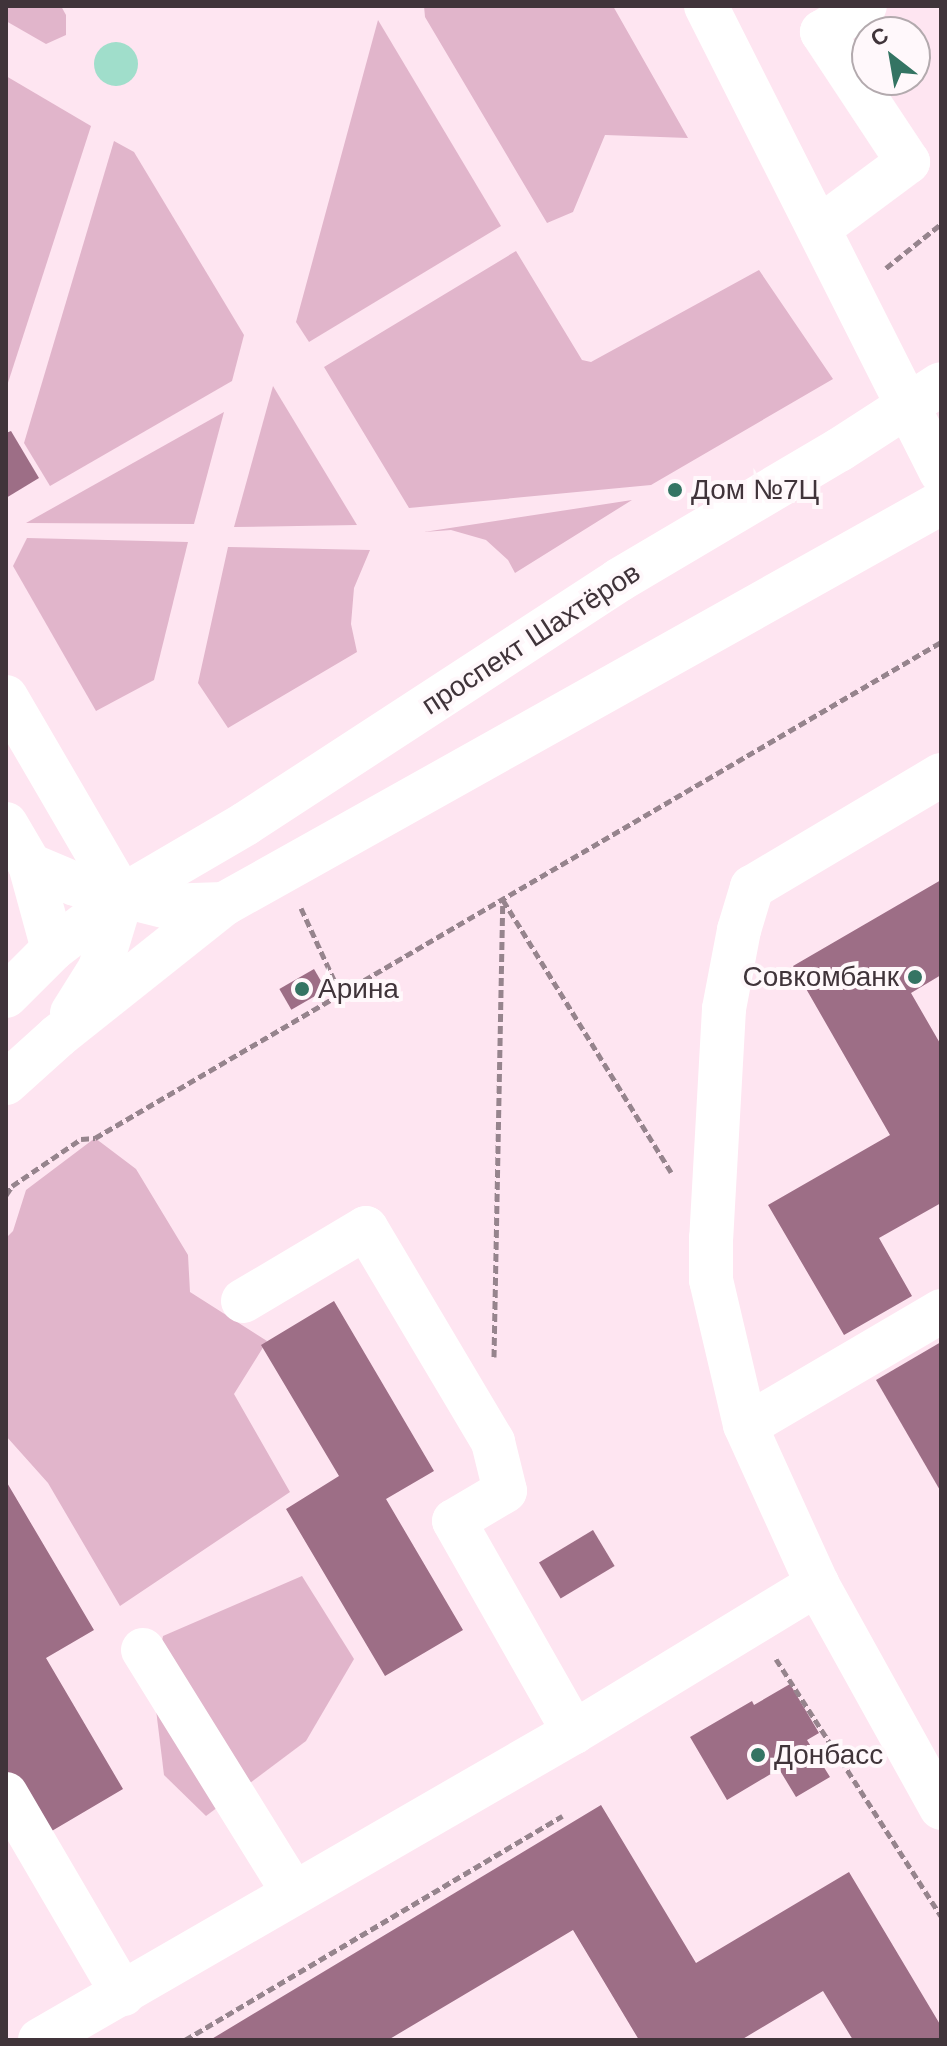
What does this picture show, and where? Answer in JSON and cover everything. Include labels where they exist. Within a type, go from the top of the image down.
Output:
[{"type":"street","points":[[706,6],[819,228],[925,394],[941,472]]},
{"type":"street","points":[[819,228],[908,162],[822,32],[865,6]]},
{"type":"street","name":"проспект Шахтёров","points":[[6,996],[53,949],[122,896],[245,824],[619,580],[925,394]]},
{"type":"street","points":[[6,1083],[58,1036],[224,904],[941,503]]},
{"type":"street","points":[[6,697],[122,896],[100,968],[58,1036]]},
{"type":"street","points":[[941,775],[752,887],[739,930],[724,1009],[711,1238],[711,1280],[747,1425],[817,1584],[941,1808]]},
{"type":"street","points":[[6,824],[30,865],[53,949]]},
{"type":"street","points":[[30,865],[75,884],[164,906],[224,904]]},
{"type":"street","points":[[243,1301],[366,1228],[493,1442],[505,1491],[454,1521],[574,1732]]},
{"type":"street","points":[[747,1425],[941,1311]]},
{"type":"street","points":[[40,2040],[574,1732],[817,1584]]},
{"type":"street","points":[[143,1650],[293,1892]]},
{"type":"street","points":[[6,1794],[123,1994]]},
{"type":"path","points":[[6,1195],[12,1186],[81,1139],[95,1138],[941,642]]},
{"type":"path","points":[[503,900],[711,1238]]},
{"type":"path","points":[[494,1362],[503,900]]},
{"type":"path","points":[[755,1619],[768,1647],[941,1916]]},
{"type":"path","points":[[185,2040],[563,1816]]},
{"type":"shaded area","points":[[6,6],[61,6],[66,15],[66,35],[46,44],[6,21]]},
{"type":"shaded area","points":[[424,6],[613,6],[688,138],[605,135],[573,212],[547,223],[425,17]]},
{"type":"shaded area","points":[[378,20],[501,226],[309,342],[296,322]]},
{"type":"shaded area","points":[[116,42],[131,49],[138,64],[131,79],[116,86],[101,79],[94,64],[101,49]]},
{"type":"shaded area","points":[[6,76],[91,126],[6,389]]},
{"type":"shaded area","points":[[114,141],[134,152],[244,335],[232,381],[50,486],[24,443]]},
{"type":"shaded area","points":[[516,251],[582,360],[591,362],[759,270],[833,379],[651,485],[409,508],[324,367]]},
{"type":"shaded area","points":[[273,386],[357,525],[234,527]]},
{"type":"shaded area","points":[[224,412],[194,524],[26,523]]},
{"type":"shaded area","points":[[632,500],[515,573],[508,560],[486,540],[451,530],[424,532]]},
{"type":"shaded area","points":[[27,538],[188,542],[154,680],[96,711],[13,566]]},
{"type":"shaded area","points":[[228,547],[370,550],[354,588],[351,624],[357,652],[228,728],[198,683]]},
{"type":"shaded area","points":[[95,1138],[136,1169],[188,1255],[190,1292],[267,1341],[234,1394],[290,1492],[120,1606],[48,1483],[6,1436],[6,1238],[13,1231],[26,1190]]},
{"type":"shaded area","points":[[302,1576],[354,1659],[306,1741],[206,1816],[164,1775],[153,1685],[163,1636]]},
{"type":"building","points":[[11,431],[39,478],[6,498],[6,433]]},
{"type":"building","points":[[941,880],[941,975],[911,993],[941,1045],[941,1203],[879,1238],[912,1296],[844,1335],[768,1205],[890,1135],[793,966]]},
{"type":"building","name":"Арина","points":[[314,969],[326,990],[291,1010],[279,989]]},
{"type":"building","points":[[334,1301],[434,1471],[386,1499],[463,1630],[385,1676],[286,1509],[339,1476],[261,1345]]},
{"type":"building","points":[[941,1342],[941,1492],[876,1380]]},
{"type":"building","points":[[6,1481],[94,1630],[46,1658],[123,1789],[45,1835],[6,1770]]},
{"type":"building","points":[[593,1530],[615,1566],[561,1598],[539,1562]]},
{"type":"building","name":"Донбасс","points":[[790,1684],[819,1733],[807,1740],[830,1777],[796,1797],[779,1769],[727,1800],[690,1737],[752,1701],[754,1705]]},
{"type":"building","points":[[601,1805],[696,1963],[849,1872],[941,2026],[941,2040],[853,2040],[823,1991],[741,2040],[639,2040],[573,1930],[388,2040],[210,2040]]},
{"type":"place","name":"Дом №7Ц","points":[[675,490]]},
{"type":"place","name":"Совкомбанк","points":[[915,977]]},
{"type":"place","name":"Арина","points":[[302,989]]},
{"type":"place","name":"Донбасс","points":[[758,1755]]}]
